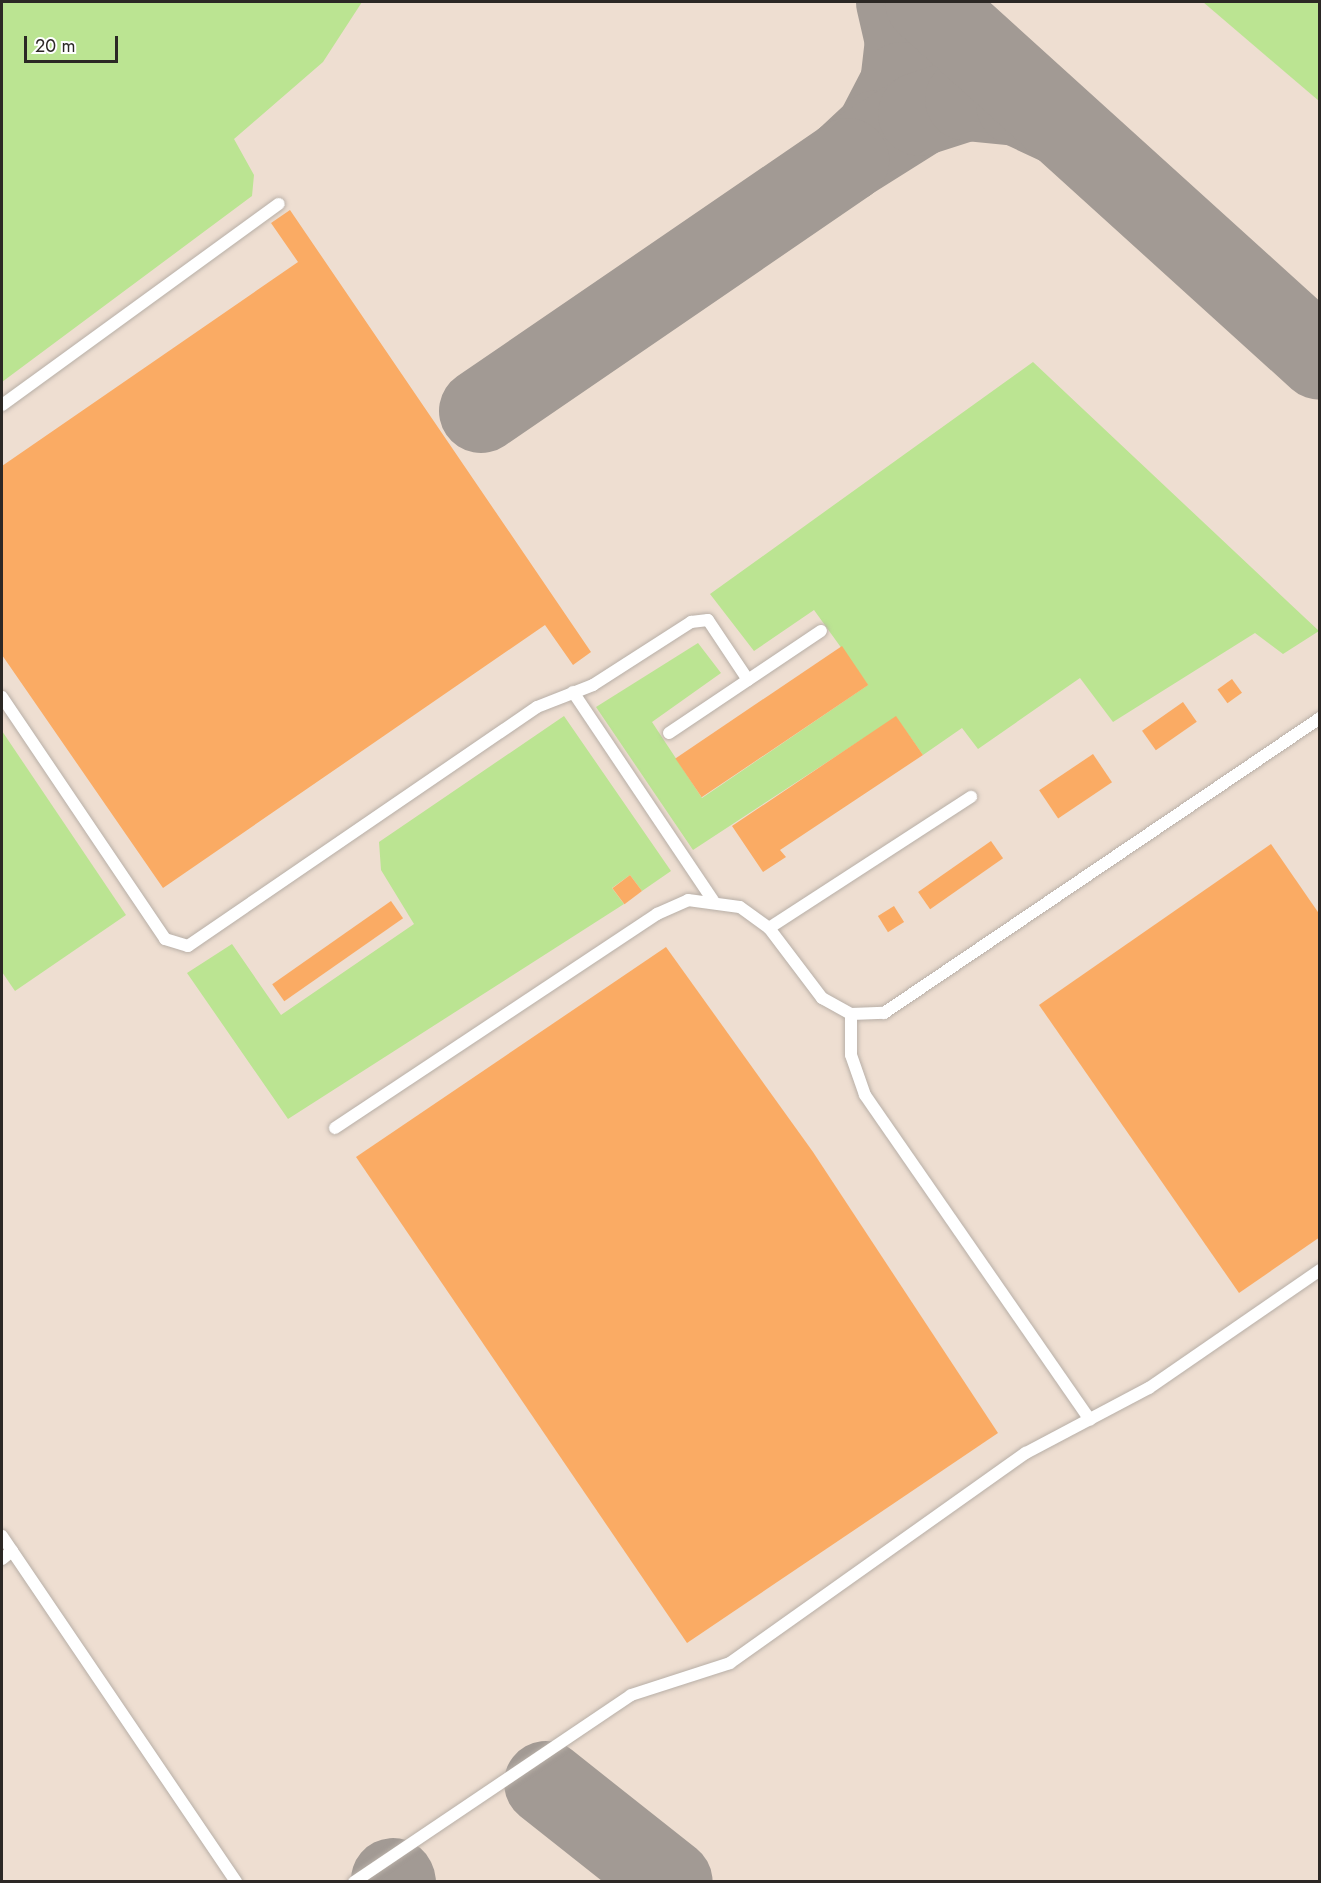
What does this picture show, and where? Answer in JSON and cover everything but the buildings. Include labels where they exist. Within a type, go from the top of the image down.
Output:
[{"type":"lane","points":[[2,405],[279,204]]},
{"type":"lane","points":[[2,697],[165,939],[188,946],[537,707],[573,692],[702,618],[748,680]]},
{"type":"lane","points":[[669,734],[821,631]]},
{"type":"lane","points":[[573,692],[713,900]]},
{"type":"lane","points":[[335,1128],[657,914],[688,900],[713,900],[740,906],[769,928],[822,998],[852,1014],[884,1013],[898,1006],[1320,718]]},
{"type":"lane","points":[[769,928],[970,797]]},
{"type":"lane","points":[[852,1014],[851,1055],[865,1095],[1090,1420]]},
{"type":"lane","points":[[354,1881],[631,1695],[730,1663],[1026,1453],[1149,1388],[1320,1270]]},
{"type":"lane","points":[[2,1536],[236,1881]]},
{"type":"lane","points":[[2,1559],[12,1551]]},
{"type":"shaded area","points":[[2,2],[1319,2],[1319,1882],[2,1882]]},
{"type":"green space","points":[[2,2],[362,2],[323,62],[234,139],[254,175],[252,196],[2,382]]},
{"type":"green space","points":[[1203,2],[1319,2],[1319,101]]},
{"type":"green space","points":[[1033,362],[1319,631],[1283,654],[1255,633],[1113,722],[1080,678],[978,749],[962,728],[923,755],[896,717],[693,850],[596,707],[698,643],[721,673],[652,722],[702,798],[868,685],[814,610],[754,651],[710,594]]},
{"type":"green space","points":[[564,716],[671,871],[642,891],[630,875],[612,888],[624,904],[288,1119],[187,973],[232,944],[281,1015],[414,924],[381,870],[379,842]]},
{"type":"green space","points":[[2,731],[126,915],[15,991],[2,972]]},
{"type":"taxiway","points":[[898,2],[907,41],[902,84],[877,132],[847,160],[920,114],[967,99],[1018,104],[1061,124]]},
{"type":"taxiway","points":[[927,2],[1320,358]]},
{"type":"taxiway","points":[[481,411],[847,160]]},
{"type":"taxiway","points":[[546,1783],[671,1882]]}]
